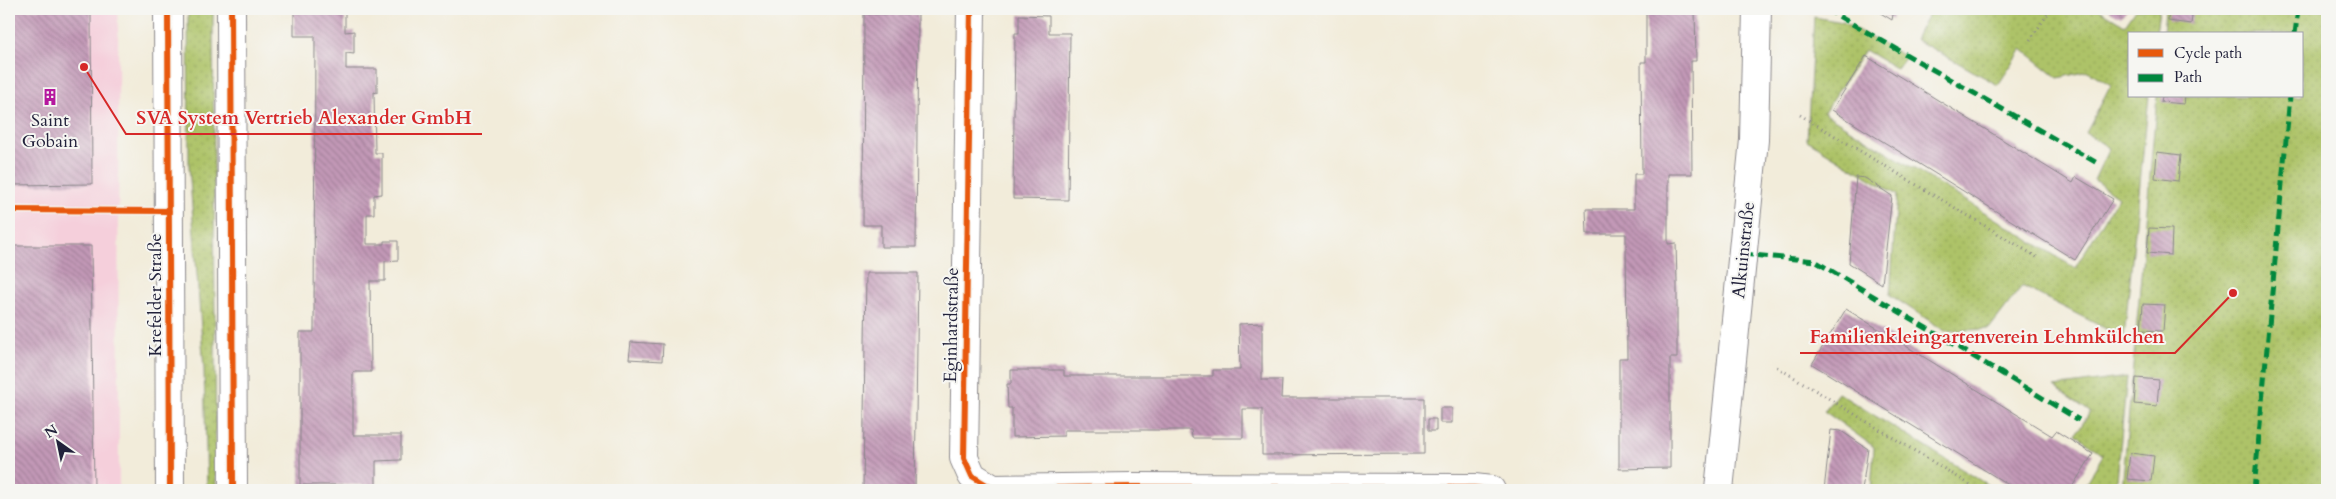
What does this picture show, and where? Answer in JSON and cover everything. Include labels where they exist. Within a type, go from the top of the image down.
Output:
[{"type":"street","name":"Krefelder Straße","points":[[168,9],[170,490]]},
{"type":"street","points":[[231,9],[232,490]]},
{"type":"street","name":"Eginhardstraße","points":[[971,9],[964,458],[972,476],[993,489],[1464,488],[1491,490]]},
{"type":"street","name":"Alkuinstraße","points":[[1719,490],[1754,140],[1756,9]]},
{"type":"path","points":[[2030,40],[2052,9]]},
{"type":"path","points":[[1800,115],[2037,257]]},
{"type":"path","points":[[1777,367],[1979,490]]},
{"type":"shaded area","points":[[9,9],[118,9],[119,490],[9,490]]},
{"type":"green space","points":[[188,9],[213,9],[216,490],[207,490],[204,369],[189,166]]},
{"type":"green space","points":[[1931,9],[2098,9],[2125,25],[2136,9],[2159,9],[2156,32],[2128,32],[2128,98],[2149,98],[2124,338],[2022,286],[1989,329],[1945,331],[1890,295],[1897,195],[1807,140],[1814,17],[1843,22],[1906,57],[1897,69],[1865,50],[1824,113],[2075,268],[2118,197],[2094,180],[2109,148],[2086,133],[2111,85],[2088,71],[2058,78],[2022,49],[1998,85],[1915,39]]},
{"type":"green space","points":[[2165,9],[2327,9],[2327,490],[2122,490],[2157,98],[2304,98],[2304,32],[2163,32]]},
{"type":"green space","points":[[2127,377],[2116,490],[2082,490],[2103,455],[2076,434],[2090,412],[2054,387]]},
{"type":"green space","points":[[1838,393],[1996,490],[1871,490],[1874,447],[1824,411]]},
{"type":"building","name":"Saint Gobain","points":[[9,9],[91,9],[92,184],[9,185]]},
{"type":"building","points":[[294,9],[345,9],[345,32],[354,31],[354,54],[346,53],[346,69],[377,69],[377,93],[374,92],[375,153],[382,153],[382,194],[374,195],[374,214],[367,214],[367,244],[384,244],[384,241],[398,241],[398,260],[385,261],[385,281],[370,281],[371,372],[353,372],[353,435],[401,435],[401,460],[376,461],[376,485],[300,485],[300,332],[314,332],[315,36],[294,36]]},
{"type":"building","points":[[1646,9],[1695,9],[1696,61],[1691,61],[1692,174],[1668,174],[1668,244],[1676,243],[1677,282],[1677,358],[1670,358],[1670,468],[1619,469],[1619,358],[1627,358],[1626,234],[1587,234],[1586,209],[1634,209],[1634,174],[1642,174],[1641,62],[1646,62]]},
{"type":"building","points":[[1874,9],[1894,9],[1892,20]]},
{"type":"building","points":[[2107,9],[2127,9],[2121,17]]},
{"type":"building","points":[[2169,9],[2193,9],[2191,24],[2168,21]]},
{"type":"building","points":[[864,14],[918,14],[916,247],[881,247],[881,225],[863,225]]},
{"type":"building","points":[[1019,15],[1049,16],[1049,33],[1070,33],[1068,200],[1013,199],[1015,33],[1019,33]]},
{"type":"building","points":[[1866,56],[2073,183],[2076,177],[2113,199],[2075,260],[1832,110]]},
{"type":"building","points":[[2162,98],[2185,98],[2184,104],[2161,102]]},
{"type":"building","points":[[2157,152],[2181,155],[2178,181],[2155,178]]},
{"type":"building","points":[[1856,177],[1865,178],[1892,196],[1882,284],[1849,263]]},
{"type":"building","points":[[2149,228],[2172,229],[2171,255],[2147,253]]},
{"type":"building","points":[[9,246],[91,246],[94,490],[9,490]]},
{"type":"building","points":[[866,273],[918,273],[915,490],[863,490]]},
{"type":"building","points":[[2143,304],[2165,305],[2163,331],[2141,330]]},
{"type":"building","points":[[1846,309],[2052,436],[2056,431],[2093,454],[2070,490],[2017,490],[1812,364]]},
{"type":"building","points":[[1262,323],[1262,380],[1282,380],[1281,398],[1424,398],[1424,454],[1262,455],[1262,409],[1243,409],[1243,438],[1192,438],[1191,430],[1064,430],[1064,436],[1012,437],[1012,408],[1008,408],[1007,384],[1011,384],[1011,370],[1064,370],[1064,376],[1213,376],[1213,370],[1240,370],[1239,324]]},
{"type":"building","points":[[631,342],[663,344],[662,361],[629,359]]},
{"type":"building","points":[[2136,378],[2159,380],[2157,406],[2134,404]]},
{"type":"building","points":[[1440,408],[1452,408],[1452,423],[1440,423]]},
{"type":"building","points":[[1428,419],[1436,419],[1436,431],[1428,431]]},
{"type":"building","points":[[1831,430],[1841,431],[1868,449],[1862,490],[1824,490]]},
{"type":"building","points":[[2130,453],[2154,456],[2151,481],[2127,479]]},
{"type":"marked path","points":[[1826,9],[2099,164]]},
{"type":"marked path","points":[[2295,32],[2298,9]]},
{"type":"marked path","points":[[2254,490],[2290,98]]},
{"type":"marked path","points":[[1743,254],[1815,261],[2079,420]]},
{"type":"cycle path","points":[[168,9],[170,490]]},
{"type":"cycle path","points":[[231,9],[233,490]]},
{"type":"cycle path","points":[[971,9],[964,458],[972,476],[993,489],[1132,487],[1474,488],[1491,490]]},
{"type":"cycle path","points":[[9,210],[169,211]]},
{"type":"place","name":"SVA System Vertrieb Alexander GmbH","points":[[84,67]]},
{"type":"place","name":"Saint Gobain","points":[[50,97]]},
{"type":"place","name":"Familienkleingartenverein Lehmkülchen","points":[[2233,293]]}]
